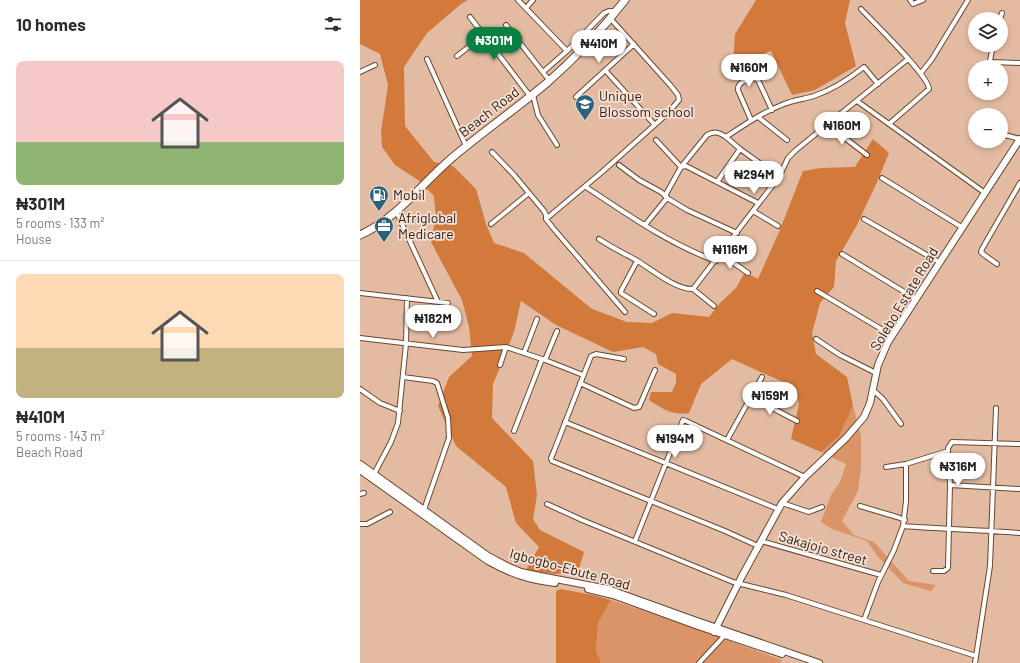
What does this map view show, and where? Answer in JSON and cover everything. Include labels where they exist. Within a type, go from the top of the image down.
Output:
[{"type":"main road","name":"Beach Road","points":[[360,235],[376,226],[396,211],[466,146],[549,80],[610,18],[625,0]]},
{"type":"main road","name":"Solebo Estate Road","points":[[715,630],[759,544],[782,503],[805,477],[846,438],[864,418],[870,403],[878,365],[888,342],[939,262],[964,228],[985,192],[1020,139]]},
{"type":"main road","name":"Igbogbo-Ebute Road","points":[[360,464],[373,476],[478,554],[510,573],[536,580],[613,595],[715,630],[819,663]]},
{"type":"main road","name":"Igbogbo-Ebute Road","points":[[360,470],[373,476],[424,510],[488,556],[508,567],[540,576],[608,589],[715,630]]},
{"type":"main road","name":"Igbogbo-Ebute Road","points":[[726,633],[808,663]]},
{"type":"street","points":[[518,0],[567,51]]},
{"type":"street","points":[[526,8],[533,0]]},
{"type":"street","points":[[910,0],[913,4],[923,0]]},
{"type":"street","points":[[921,73],[932,59],[968,0]]},
{"type":"street","points":[[861,9],[921,73],[929,86],[929,89],[889,124]]},
{"type":"street","points":[[543,72],[567,51],[604,13],[616,11]]},
{"type":"street","points":[[470,17],[532,95],[538,115],[556,145]]},
{"type":"street","points":[[546,219],[586,187],[679,100],[678,95],[671,86],[610,18]]},
{"type":"street","points":[[506,25],[549,80]]},
{"type":"street","points":[[457,56],[484,35]]},
{"type":"street","points":[[576,97],[634,44]]},
{"type":"street","points":[[992,52],[990,61],[992,62],[1020,62]]},
{"type":"street","points":[[426,59],[466,146]]},
{"type":"street","points":[[598,239],[637,261],[656,274],[688,290],[693,289],[779,177],[788,158],[908,59]]},
{"type":"street","points":[[360,72],[375,65]]},
{"type":"street","points":[[726,137],[752,120],[772,110],[794,100],[814,96],[827,91],[864,67],[878,84]]},
{"type":"street","points":[[605,70],[654,124]]},
{"type":"street","points":[[752,120],[738,90],[738,86],[740,84],[753,78],[758,80],[772,110]]},
{"type":"street","points":[[857,101],[985,192]]},
{"type":"street","points":[[758,117],[787,140]]},
{"type":"street","points":[[828,125],[867,154]]},
{"type":"street","points":[[645,225],[666,197],[681,167],[707,135],[711,133],[719,132],[779,177]]},
{"type":"street","points":[[1008,136],[1020,139]]},
{"type":"street","points":[[656,140],[681,167]]},
{"type":"street","points":[[717,182],[740,149]]},
{"type":"street","points":[[492,152],[529,193],[546,215],[546,219],[553,228],[625,312]]},
{"type":"street","points":[[619,165],[666,197],[692,212],[737,233]]},
{"type":"street","points":[[681,167],[686,166],[758,203]]},
{"type":"street","points":[[882,178],[964,228]]},
{"type":"street","points":[[997,264],[981,252],[998,219],[1020,183]]},
{"type":"street","points":[[586,187],[678,245],[716,261]]},
{"type":"street","points":[[491,224],[529,193]]},
{"type":"street","points":[[396,211],[438,302]]},
{"type":"street","points":[[753,211],[778,226]]},
{"type":"street","points":[[864,219],[939,262]]},
{"type":"street","points":[[721,254],[748,273]]},
{"type":"street","points":[[842,254],[916,299]]},
{"type":"street","points":[[637,261],[621,293],[654,314]]},
{"type":"street","points":[[693,289],[714,306]]},
{"type":"street","points":[[817,291],[892,336]]},
{"type":"street","points":[[360,293],[448,303]]},
{"type":"street","points":[[373,476],[391,442],[398,423],[406,344],[407,298]]},
{"type":"street","points":[[524,353],[537,318]]},
{"type":"street","points":[[514,431],[557,331]]},
{"type":"street","points":[[360,338],[463,350],[506,347],[544,359],[583,375]]},
{"type":"street","points":[[816,340],[840,355],[876,374]]},
{"type":"street","points":[[500,365],[506,347]]},
{"type":"street","points":[[624,359],[593,354],[583,375],[565,422],[778,509]]},
{"type":"street","points":[[580,383],[634,408],[639,407],[655,370]]},
{"type":"street","points":[[403,377],[433,381],[437,383],[448,418],[449,438],[424,510]]},
{"type":"street","points":[[727,440],[762,377]]},
{"type":"street","points":[[360,389],[380,403],[400,410]]},
{"type":"street","points":[[873,390],[883,399],[901,424]]},
{"type":"street","points":[[751,397],[796,421]]},
{"type":"street","points":[[975,663],[990,566],[996,408]]},
{"type":"street","points":[[635,541],[683,420],[805,477]]},
{"type":"street","name":"Sakajojo street","points":[[565,422],[551,458],[552,461],[759,544],[880,576]]},
{"type":"street","points":[[933,571],[944,571],[948,568],[950,485],[948,448],[952,442],[1020,444]]},
{"type":"street","points":[[886,467],[906,464],[948,451]]},
{"type":"street","points":[[864,620],[880,576],[894,550],[903,526],[906,501],[906,464]]},
{"type":"street","points":[[950,485],[1020,489]]},
{"type":"street","points":[[782,503],[809,512],[822,507]]},
{"type":"street","points":[[547,504],[739,583],[786,595],[976,656]]},
{"type":"street","points":[[860,506],[904,520]]},
{"type":"street","points":[[360,524],[367,524],[390,512]]},
{"type":"street","points":[[903,526],[992,530],[1020,533]]},
{"type":"street","points":[[699,663],[726,633]]},
{"type":"shaded area","points":[[360,0],[468,0],[461,4],[427,33],[404,67],[405,126],[434,162],[453,166],[476,189],[486,224],[494,243],[524,253],[592,309],[627,322],[652,323],[672,313],[709,317],[721,302],[736,288],[745,272],[758,279],[779,232],[803,171],[821,168],[855,167],[873,139],[889,153],[857,225],[836,261],[834,287],[820,303],[812,333],[816,354],[847,377],[853,406],[839,436],[821,452],[791,439],[799,404],[796,388],[732,359],[701,384],[689,413],[683,414],[668,411],[649,400],[651,392],[672,392],[676,383],[676,374],[658,364],[656,354],[643,347],[613,352],[556,325],[521,301],[514,332],[493,384],[492,418],[533,461],[537,495],[533,519],[540,530],[584,552],[578,572],[555,574],[526,570],[539,547],[516,523],[506,487],[456,446],[438,406],[449,377],[472,356],[469,327],[462,300],[431,242],[436,216],[434,196],[418,180],[395,165],[382,147],[381,132],[388,85],[380,54],[360,44]]},
{"type":"shaded area","points":[[756,0],[850,0],[845,23],[856,66],[815,90],[792,95],[771,51],[733,65],[735,34]]},
{"type":"shaded area","points":[[853,406],[861,436],[861,468],[858,491],[842,521],[854,535],[874,542],[909,581],[936,585],[931,591],[903,583],[878,557],[867,541],[832,529],[821,522],[831,495],[840,482],[846,464],[821,452],[839,436]]},
{"type":"shaded area","points":[[561,589],[611,600],[598,623],[596,651],[601,663],[556,663],[556,591]]},
{"type":"shaded area","points":[[611,600],[666,618],[782,660],[780,663],[601,663],[596,651],[598,623]]},
{"type":"place","name":"Unique Blossom school","points":[[585,121]]},
{"type":"place","name":"Mobil","points":[[379,212]]},
{"type":"place","name":"Afriglobal Medicare","points":[[384,243]]}]
